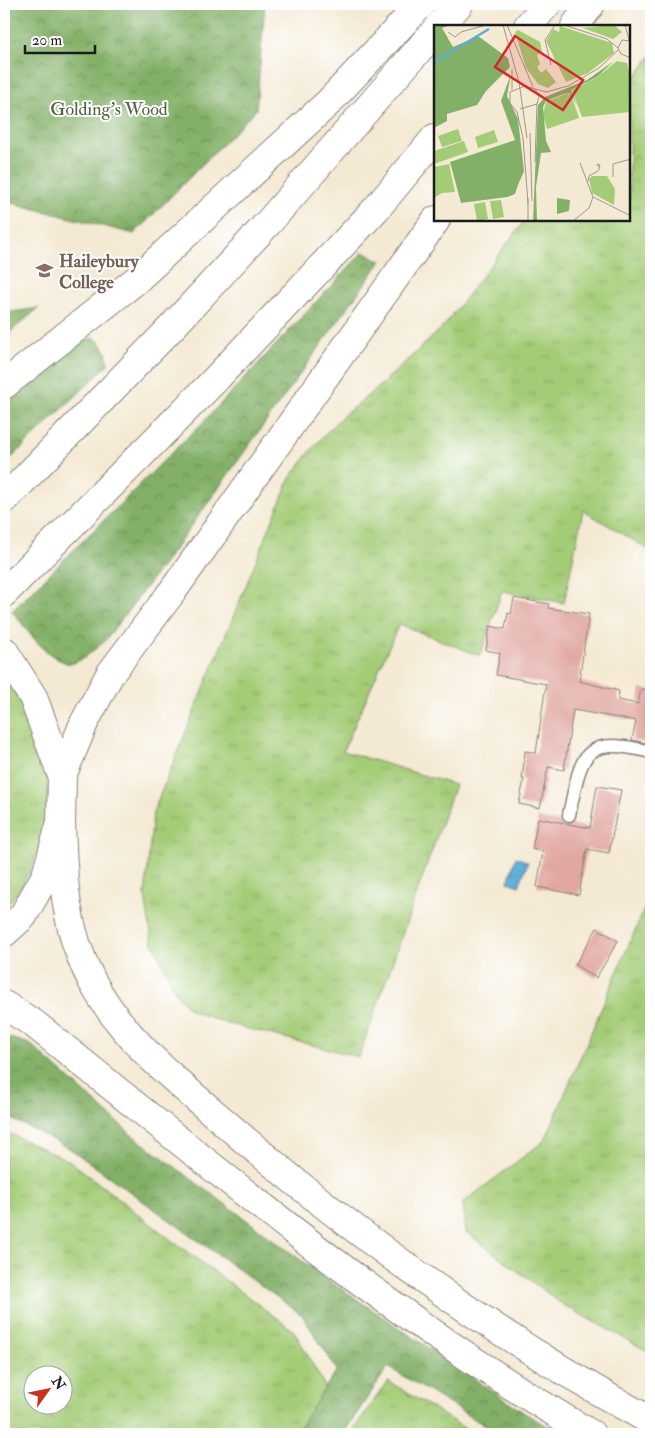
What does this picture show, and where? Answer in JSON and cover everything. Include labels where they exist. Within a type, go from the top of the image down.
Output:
[{"type":"highway","points":[[4,385],[142,274],[328,104],[420,4]]},
{"type":"highway","points":[[441,25],[459,4]]},
{"type":"highway","points":[[529,25],[547,4]]},
{"type":"highway","points":[[575,25],[591,4]]},
{"type":"highway","points":[[4,500],[172,328],[268,223],[434,32]]},
{"type":"highway","points":[[4,593],[210,385],[376,209],[434,139]]},
{"type":"highway","points":[[435,221],[172,592],[110,674],[84,723],[62,776],[63,892],[70,929],[79,954],[109,1010],[149,1055],[269,1162],[424,1279],[507,1335],[651,1422]]},
{"type":"highway","points":[[4,651],[33,697],[62,776]]},
{"type":"highway","points":[[4,933],[23,916],[46,875],[61,822]]},
{"type":"highway","points":[[4,1005],[33,1023],[240,1190],[366,1286],[464,1356],[536,1402],[591,1434]]},
{"type":"lane","points":[[569,816],[578,772],[582,761],[590,753],[614,744],[651,752]]},
{"type":"green space","name":"Golding's Wood","points":[[4,4],[265,4],[256,110],[134,234],[4,201]]},
{"type":"green space","points":[[651,56],[651,551],[583,510],[564,603],[502,591],[480,656],[399,624],[343,751],[455,785],[359,1057],[229,1024],[190,1010],[176,993],[152,941],[145,896],[153,812],[290,478],[312,449],[338,420],[383,383],[444,326],[524,221],[630,221],[630,84]]},
{"type":"green space","points":[[363,252],[381,261],[177,546],[105,641],[83,659],[70,664],[52,656],[38,643],[12,611],[206,419]]},
{"type":"green space","points":[[39,308],[4,337],[4,313]]},
{"type":"green space","points":[[94,338],[105,349],[108,365],[4,465],[4,402],[82,340]]},
{"type":"green space","points":[[4,675],[22,700],[47,768],[48,792],[47,816],[34,863],[23,884],[4,910]]},
{"type":"green space","points":[[651,893],[651,1353],[563,1305],[466,1232],[463,1203],[545,1140]]},
{"type":"green space","points":[[4,1036],[30,1044],[132,1135],[321,1275],[526,1414],[562,1434],[499,1434],[388,1367],[343,1434],[295,1434],[337,1370],[302,1315],[69,1148],[4,1115]]},
{"type":"green space","points":[[4,1131],[70,1161],[170,1239],[294,1331],[331,1397],[304,1434],[4,1434]]},
{"type":"green space","points":[[388,1381],[474,1434],[350,1434]]},
{"type":"water","points":[[516,857],[528,862],[519,886],[508,882]]},
{"type":"building","points":[[514,598],[549,604],[548,608],[589,614],[579,681],[619,691],[618,700],[638,704],[641,689],[651,690],[651,744],[632,740],[636,721],[573,710],[564,770],[548,767],[540,808],[519,804],[524,779],[522,779],[525,751],[536,753],[546,684],[496,675],[500,653],[486,650],[490,626],[505,629],[508,613],[511,614]]},
{"type":"building","points":[[597,786],[621,790],[609,853],[587,849],[579,895],[537,887],[543,851],[532,849],[538,818],[590,828]]},
{"type":"building","points":[[597,928],[618,941],[596,978],[575,965]]},
{"type":"place","name":"Haileybury College","points":[[45,271]]}]
